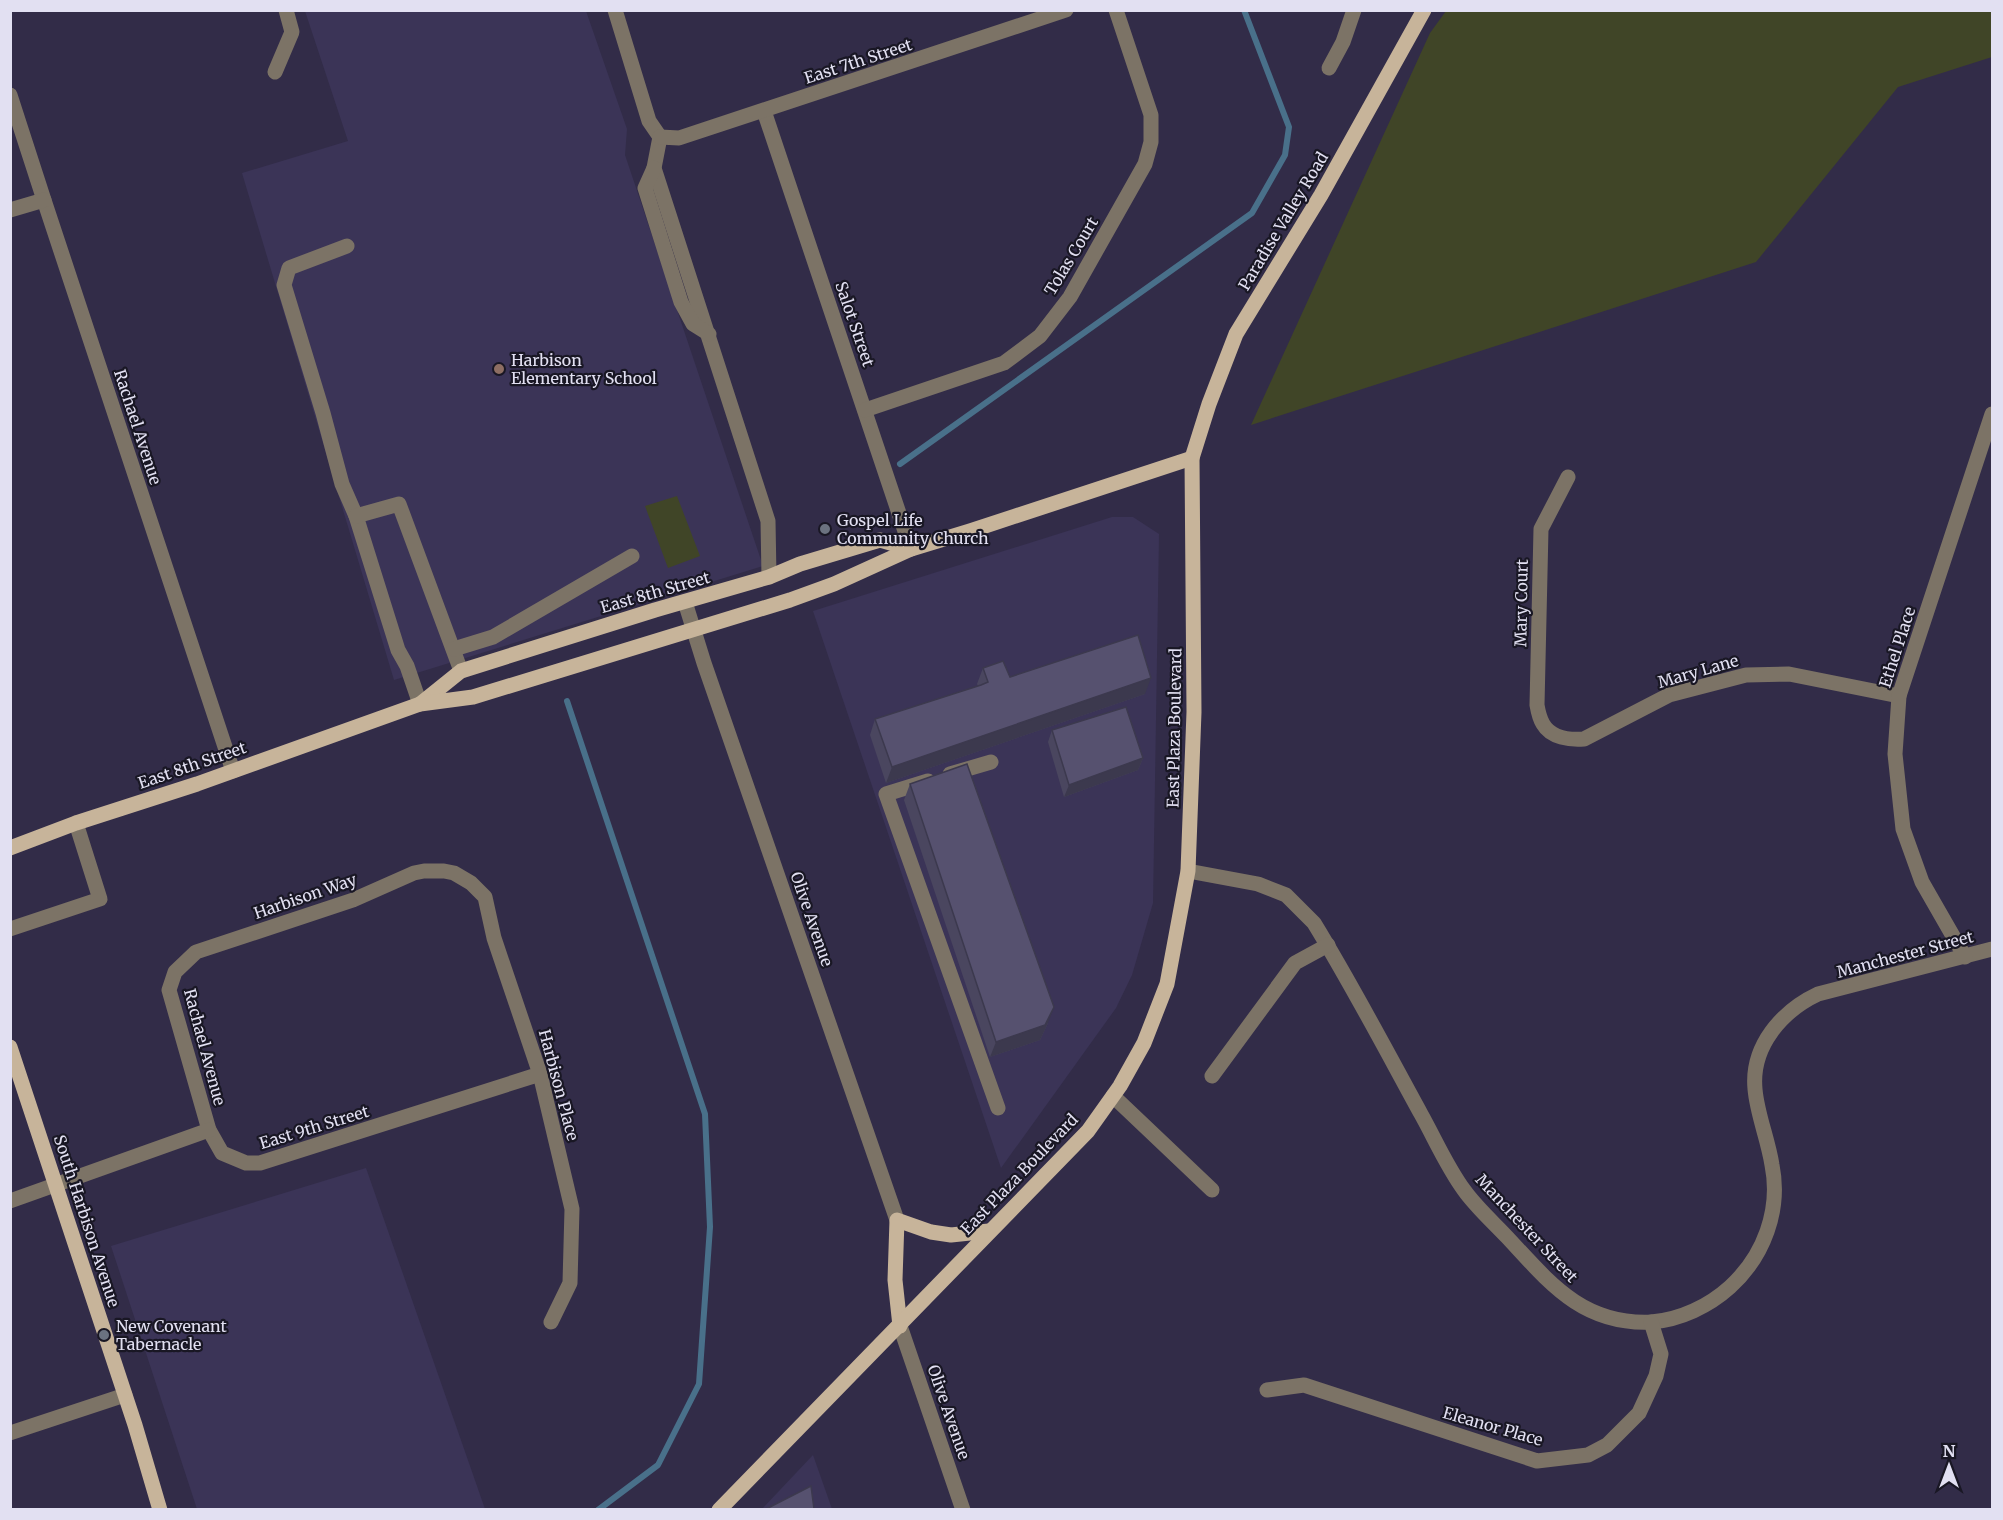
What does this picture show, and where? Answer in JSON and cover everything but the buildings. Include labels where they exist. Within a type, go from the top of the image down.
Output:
[{"type":"main road","name":"Paradise Valley Road","points":[[1192,458],[1209,404],[1236,334],[1321,195],[1424,10]]},
{"type":"main road","name":"East 8th Street","points":[[10,848],[76,822],[234,771],[420,704],[473,697],[693,630],[834,584],[910,549],[1192,458]]},
{"type":"main road","name":"East Plaza Boulevard","points":[[719,1509],[1088,1131],[1113,1096],[1144,1043],[1167,984],[1188,871],[1194,712],[1192,458]]},
{"type":"main road","name":"East 8th Street","points":[[420,704],[460,671],[880,540],[910,549]]},
{"type":"main road","name":"South Harbison Avenue","points":[[10,1047],[160,1509]]},
{"type":"main road","points":[[900,1326],[895,1280],[897,1221],[931,1232],[951,1235],[989,1231]]},
{"type":"street","points":[[276,72],[292,32],[286,10]]},
{"type":"street","points":[[615,10],[649,121],[660,137],[654,168],[710,334],[768,521],[769,576]]},
{"type":"street","name":"East 7th Street","points":[[660,137],[679,138],[1065,10]]},
{"type":"street","name":"Tolas Court","points":[[865,410],[1004,363],[1040,336],[1070,297],[1145,164],[1151,142],[1151,115],[1116,10]]},
{"type":"street","points":[[1329,68],[1343,42],[1354,10]]},
{"type":"street","name":"Rachael Avenue","points":[[10,95],[234,771]]},
{"type":"street","name":"Salot Street","points":[[764,111],[910,549]]},
{"type":"street","points":[[10,210],[44,200]]},
{"type":"street","points":[[347,246],[289,268],[284,285],[342,484],[356,516],[398,650],[407,666],[420,704]]},
{"type":"street","name":"Ethel Place","points":[[1965,957],[1922,882],[1902,829],[1895,754],[1899,696],[1992,414]]},
{"type":"street","name":"Mary Court","points":[[1552,733],[1543,725],[1537,705],[1541,529],[1569,477]]},
{"type":"street","points":[[356,516],[399,504],[454,649],[460,671]]},
{"type":"street","points":[[454,649],[493,637],[632,556]]},
{"type":"street","name":"Olive Avenue","points":[[685,602],[897,1221]]},
{"type":"street","name":"Mary Lane","points":[[1552,733],[1569,740],[1584,739],[1669,695],[1746,675],[1789,674],[1899,696]]},
{"type":"street","points":[[991,762],[886,794],[998,1108]]},
{"type":"street","points":[[10,929],[100,899],[76,822]]},
{"type":"street","name":"Harbison Way","points":[[175,972],[196,952],[353,900],[414,873],[434,870],[454,873]]},
{"type":"street","name":"Manchester Street","points":[[1188,871],[1258,884],[1286,895],[1314,923],[1464,1191],[1555,1288],[1584,1308],[1619,1320],[1651,1322],[1690,1312],[1708,1304],[1724,1292],[1750,1265],[1772,1218],[1773,1165],[1755,1089],[1755,1075],[1762,1048],[1777,1024],[1796,1006],[1818,994],[1992,949]]},
{"type":"street","name":"Harbison Place","points":[[454,873],[471,883],[485,897],[494,938],[540,1074],[572,1209],[570,1283],[551,1322]]},
{"type":"street","points":[[1212,1076],[1296,963],[1328,945]]},
{"type":"street","name":"Rachael Avenue","points":[[175,972],[168,990],[209,1130]]},
{"type":"street","name":"East 9th Street","points":[[209,1130],[222,1153],[246,1163],[260,1163],[540,1074]]},
{"type":"street","points":[[1113,1096],[1212,1190]]},
{"type":"street","points":[[10,1201],[209,1130]]},
{"type":"street","name":"Eleanor Place","points":[[1267,1390],[1304,1385],[1537,1461],[1588,1455],[1607,1445],[1639,1413],[1656,1376],[1661,1354],[1651,1322]]},
{"type":"street","name":"Olive Avenue","points":[[900,1326],[963,1509]]},
{"type":"street","points":[[10,1433],[124,1395]]},
{"type":"shaded area","name":"Harbison Elementary School","points":[[305,11],[586,11],[627,129],[625,155],[763,566],[394,680],[242,173],[348,141]]},
{"type":"shaded area","points":[[1112,517],[1133,517],[1159,534],[1153,903],[1132,975],[1116,1008],[1001,1168],[813,611]]},
{"type":"shaded area","points":[[366,1168],[485,1509],[197,1509],[111,1246]]},
{"type":"shaded area","points":[[813,1455],[832,1509],[762,1509]]},
{"type":"green space","points":[[1446,11],[1992,11],[1992,57],[1898,87],[1756,262],[1251,425],[1430,33]]},
{"type":"green space","points":[[677,496],[700,556],[668,568],[645,506]]},
{"type":"waterway","points":[[900,464],[1252,213],[1285,155],[1289,127],[1244,10]]},
{"type":"waterway","points":[[567,701],[705,1114],[710,1227],[699,1384],[658,1465],[598,1510]]},
{"type":"place","name":"Harbison Elementary School","points":[[499,369]]},
{"type":"place","name":"Gospel Life Community Church","points":[[825,529]]},
{"type":"place","name":"New Covenant Tabernacle","points":[[104,1335]]}]
